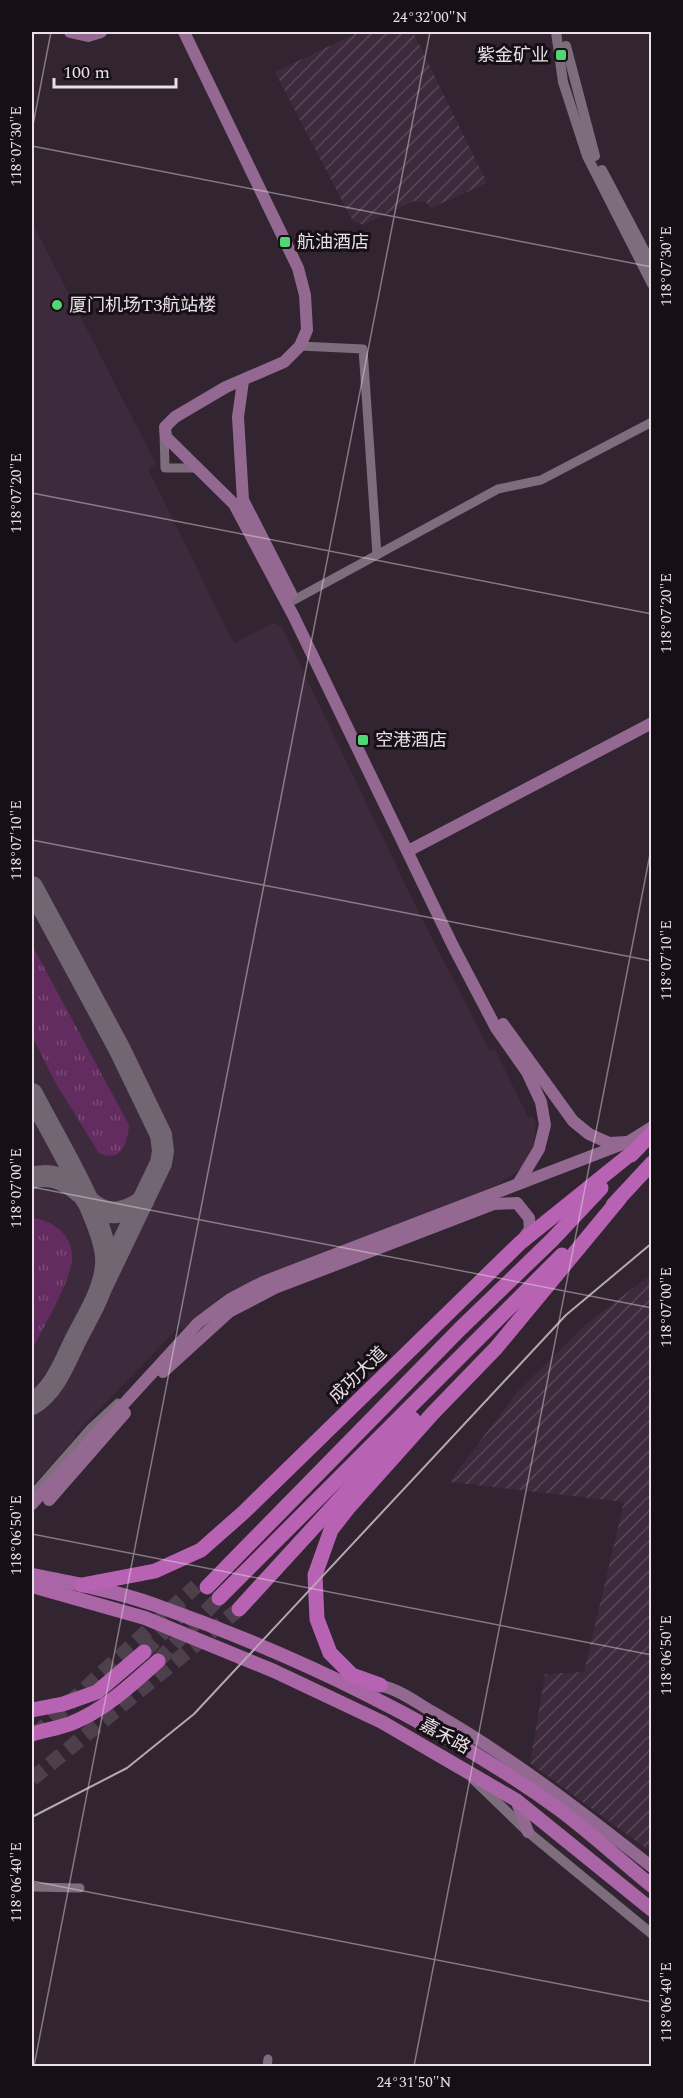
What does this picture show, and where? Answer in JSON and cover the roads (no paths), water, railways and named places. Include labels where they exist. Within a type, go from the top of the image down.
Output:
[{"type":"highway","name":"成功大道","points":[[82,1585],[155,1571],[201,1550],[244,1512],[520,1243],[633,1145],[651,1133]]},
{"type":"highway","name":"成功大道","points":[[201,1587],[552,1240],[633,1145]]},
{"type":"highway","points":[[380,1685],[349,1680],[330,1653],[317,1619],[315,1575],[321,1552],[331,1530],[433,1413],[496,1348],[651,1162]]},
{"type":"highway","points":[[219,1598],[620,1198]]},
{"type":"highway","points":[[238,1609],[577,1239]]},
{"type":"highway","points":[[32,1710],[63,1704],[97,1692],[144,1652]]},
{"type":"highway","points":[[32,1734],[73,1722],[103,1705],[123,1692],[158,1660]]},
{"type":"main road","points":[[70,32],[88,36],[101,32]]},
{"type":"main road","points":[[184,32],[298,268],[305,295],[307,330],[300,346],[284,362],[226,387],[175,417],[167,424],[164,431],[169,442],[234,504],[294,616],[411,849],[503,1025],[573,1121],[589,1134],[609,1143],[633,1145]]},
{"type":"main road","points":[[243,381],[238,417],[243,500],[294,600],[496,1028],[527,1072],[540,1102],[544,1125],[539,1149],[518,1184]]},
{"type":"main road","points":[[411,849],[651,723]]},
{"type":"main road","points":[[32,1504],[198,1323],[230,1299],[262,1282],[518,1184],[577,1162],[633,1145],[651,1127]]},
{"type":"main road","points":[[49,1500],[169,1365],[229,1312],[275,1288],[494,1204],[517,1203],[525,1209],[530,1229],[520,1243]]},
{"type":"main road","name":"嘉禾路","points":[[32,1575],[82,1585],[153,1604],[280,1656],[349,1680],[470,1750],[561,1811],[651,1886]]},
{"type":"main road","name":"嘉禾路","points":[[32,1586],[145,1618],[274,1671],[382,1722],[455,1762],[516,1800],[651,1910]]},
{"type":"main road","points":[[380,1685],[402,1694],[490,1745],[651,1867]]},
{"type":"main road","points":[[490,1745],[498,1769]]},
{"type":"main road","points":[[516,1800],[528,1832]]},
{"type":"street","points":[[556,32],[563,82],[587,156],[651,284]]},
{"type":"street","points":[[563,32],[593,153],[651,265]]},
{"type":"street","points":[[300,346],[363,349],[377,555]]},
{"type":"street","points":[[294,600],[498,489],[541,480],[651,422]]},
{"type":"street","points":[[164,431],[165,468],[196,468]]},
{"type":"street","points":[[32,1495],[91,1428],[153,1371]]},
{"type":"street","points":[[455,1762],[528,1832],[651,1934]]},
{"type":"street","points":[[32,1887],[80,1888]]},
{"type":"tunnel","points":[[35,1735],[196,1586]]},
{"type":"tunnel","points":[[158,1661],[219,1598]]},
{"type":"tunnel","points":[[144,1652],[188,1607]]},
{"type":"tunnel","points":[[32,1779],[239,1609]]},
{"type":"railway","points":[[32,1817],[127,1768],[194,1714],[566,1315],[652,1243]]},
{"type":"place","name":"紫金矿业","points":[[561,55]]},
{"type":"place","name":"航油酒店","points":[[285,242]]},
{"type":"place","name":"厦门机场T3航站楼","points":[[57,305]]},
{"type":"place","name":"空港酒店","points":[[363,740]]}]
